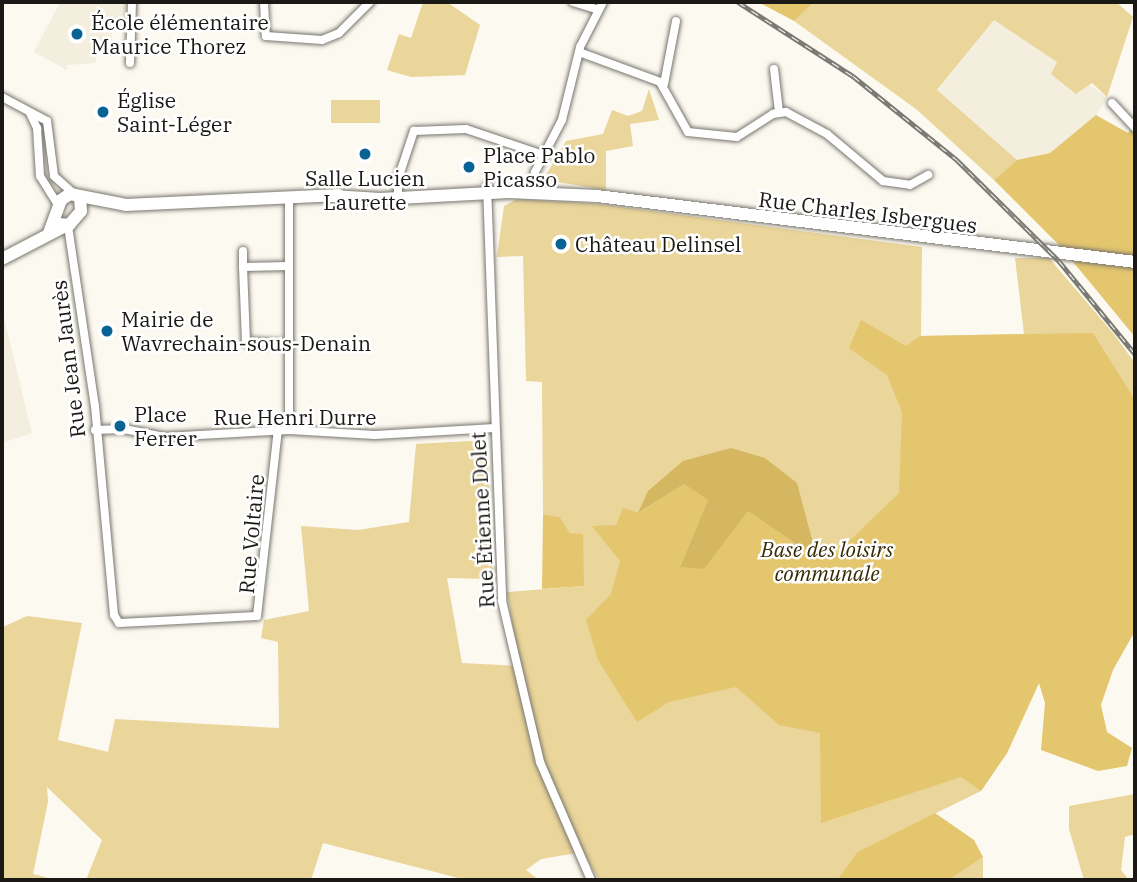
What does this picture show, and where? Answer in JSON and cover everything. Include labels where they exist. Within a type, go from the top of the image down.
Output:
[{"type":"main road","name":"Rue Charles Isbergues","points":[[2,259],[49,233],[65,219],[126,205],[531,189],[1135,262]]},
{"type":"main road","name":"Rue Charles Isbergues","points":[[77,195],[126,205]]},
{"type":"main road","points":[[77,195],[83,206],[65,219],[64,196],[77,195]]},
{"type":"street","points":[[130,63],[132,2]]},
{"type":"street","points":[[264,2],[266,36],[322,40],[339,33],[370,2]]},
{"type":"street","points":[[531,189],[562,120],[579,52],[601,6],[573,2]]},
{"type":"street","points":[[676,21],[664,85],[680,124],[692,133],[737,137],[779,112]]},
{"type":"street","points":[[579,52],[664,85]]},
{"type":"street","points":[[774,69],[779,112]]},
{"type":"street","points":[[2,97],[49,123],[54,176],[77,195]]},
{"type":"street","points":[[1112,103],[1135,128]]},
{"type":"street","points":[[28,110],[37,128],[40,176],[65,219]]},
{"type":"street","points":[[779,112],[827,134],[883,181],[910,185],[928,175]]},
{"type":"street","points":[[398,195],[412,134],[416,130],[466,129],[546,156]]},
{"type":"street","name":"Rue Étienne Dolet","points":[[487,189],[500,584],[508,630],[540,762],[591,880]]},
{"type":"street","points":[[289,198],[289,430]]},
{"type":"street","name":"Rue Jean Jaurès","points":[[65,219],[96,447]]},
{"type":"street","points":[[243,251],[246,342],[290,344]]},
{"type":"street","points":[[243,268],[289,266]]},
{"type":"street","name":"Rue Henri Durre","points":[[95,430],[120,429],[158,437],[278,430],[375,435],[495,428]]},
{"type":"street","name":"Rue Voltaire","points":[[96,447],[114,615],[126,625],[249,618],[259,614],[278,430]]},
{"type":"shaded area","name":"École élémentaire Maurice Thorez","points":[[60,2],[125,2],[126,30],[113,29],[111,40],[95,41],[96,63],[67,65],[67,70],[34,52]]},
{"type":"shaded area","points":[[995,19],[1107,97],[1096,115],[1050,153],[1017,160],[937,91]]},
{"type":"shaded area","points":[[2,310],[32,433],[2,443]]},
{"type":"shaded area","points":[[731,448],[765,458],[797,483],[817,558],[748,511],[704,569],[680,567],[708,500],[684,484],[638,513],[648,491],[683,461]]},
{"type":"green space","points":[[423,2],[447,2],[480,25],[465,75],[411,77],[387,70],[399,34],[411,38]]},
{"type":"green space","points":[[758,2],[814,2],[794,21]]},
{"type":"green space","points":[[814,2],[1116,2],[1133,17],[1107,97],[1092,83],[1076,94],[1051,74],[1057,62],[994,20],[937,90],[1017,160],[994,180],[916,109],[794,21]]},
{"type":"green space","points":[[649,89],[659,120],[630,124],[633,146],[606,151],[606,190],[551,181],[546,175],[566,141],[603,134],[612,110],[628,116],[642,111]]},
{"type":"green space","points":[[331,100],[380,100],[380,123],[331,123]]},
{"type":"green space","points":[[1096,115],[1128,133],[1135,125],[1135,337],[1060,246],[994,180],[1017,160],[1050,153]]},
{"type":"green space","name":"Base des loisirs communale","points":[[517,199],[599,204],[922,247],[921,336],[1024,334],[1015,258],[1049,258],[1113,333],[1135,363],[1135,473],[1007,753],[981,791],[857,852],[837,880],[599,880],[583,852],[541,859],[526,870],[539,880],[466,880],[323,843],[311,880],[86,880],[102,840],[47,787],[48,802],[33,874],[56,880],[2,880],[3,627],[27,616],[82,623],[58,740],[108,752],[115,719],[279,728],[278,642],[261,638],[264,620],[309,611],[301,526],[358,530],[409,522],[416,444],[487,440],[493,579],[447,578],[462,663],[519,666],[507,592],[584,586],[570,533],[560,517],[543,514],[542,382],[526,381],[523,256],[497,257],[504,206]]},
{"type":"green space","points":[[861,320],[906,346],[920,336],[1093,333],[1135,400],[1135,631],[1113,670],[1101,705],[1107,732],[1132,748],[1127,766],[1098,771],[1041,750],[1045,703],[1039,683],[1007,753],[981,791],[961,777],[821,823],[820,733],[779,725],[736,687],[669,702],[637,722],[598,660],[586,620],[611,594],[620,561],[592,526],[616,525],[623,508],[639,513],[684,484],[708,500],[680,566],[704,569],[748,511],[817,558],[837,553],[899,493],[902,412],[887,375],[849,348]]},
{"type":"green space","points":[[543,514],[560,517],[570,533],[583,534],[584,586],[542,589]]},
{"type":"green space","points":[[1135,794],[1135,834],[1125,837],[1121,870],[1129,880],[1084,880],[1069,829],[1069,806]]},
{"type":"green space","points":[[935,813],[974,840],[983,857],[952,878],[837,880],[857,852]]},
{"type":"green space","points":[[983,857],[983,880],[953,880],[952,878]]},
{"type":"railway","points":[[738,2],[853,76],[957,160],[1059,261],[1135,354]]},
{"type":"place","name":"École élémentaire Maurice Thorez","points":[[77,34]]},
{"type":"place","name":"Église Saint-Léger","points":[[103,112]]},
{"type":"place","name":"Salle Lucien Laurette","points":[[365,154]]},
{"type":"place","name":"Place Pablo Picasso","points":[[469,167]]},
{"type":"place","name":"Château Delinsel","points":[[561,244]]},
{"type":"place","name":"Mairie de Wavrechain-sous-Denain","points":[[107,331]]},
{"type":"place","name":"Place Ferrer","points":[[120,426]]}]
